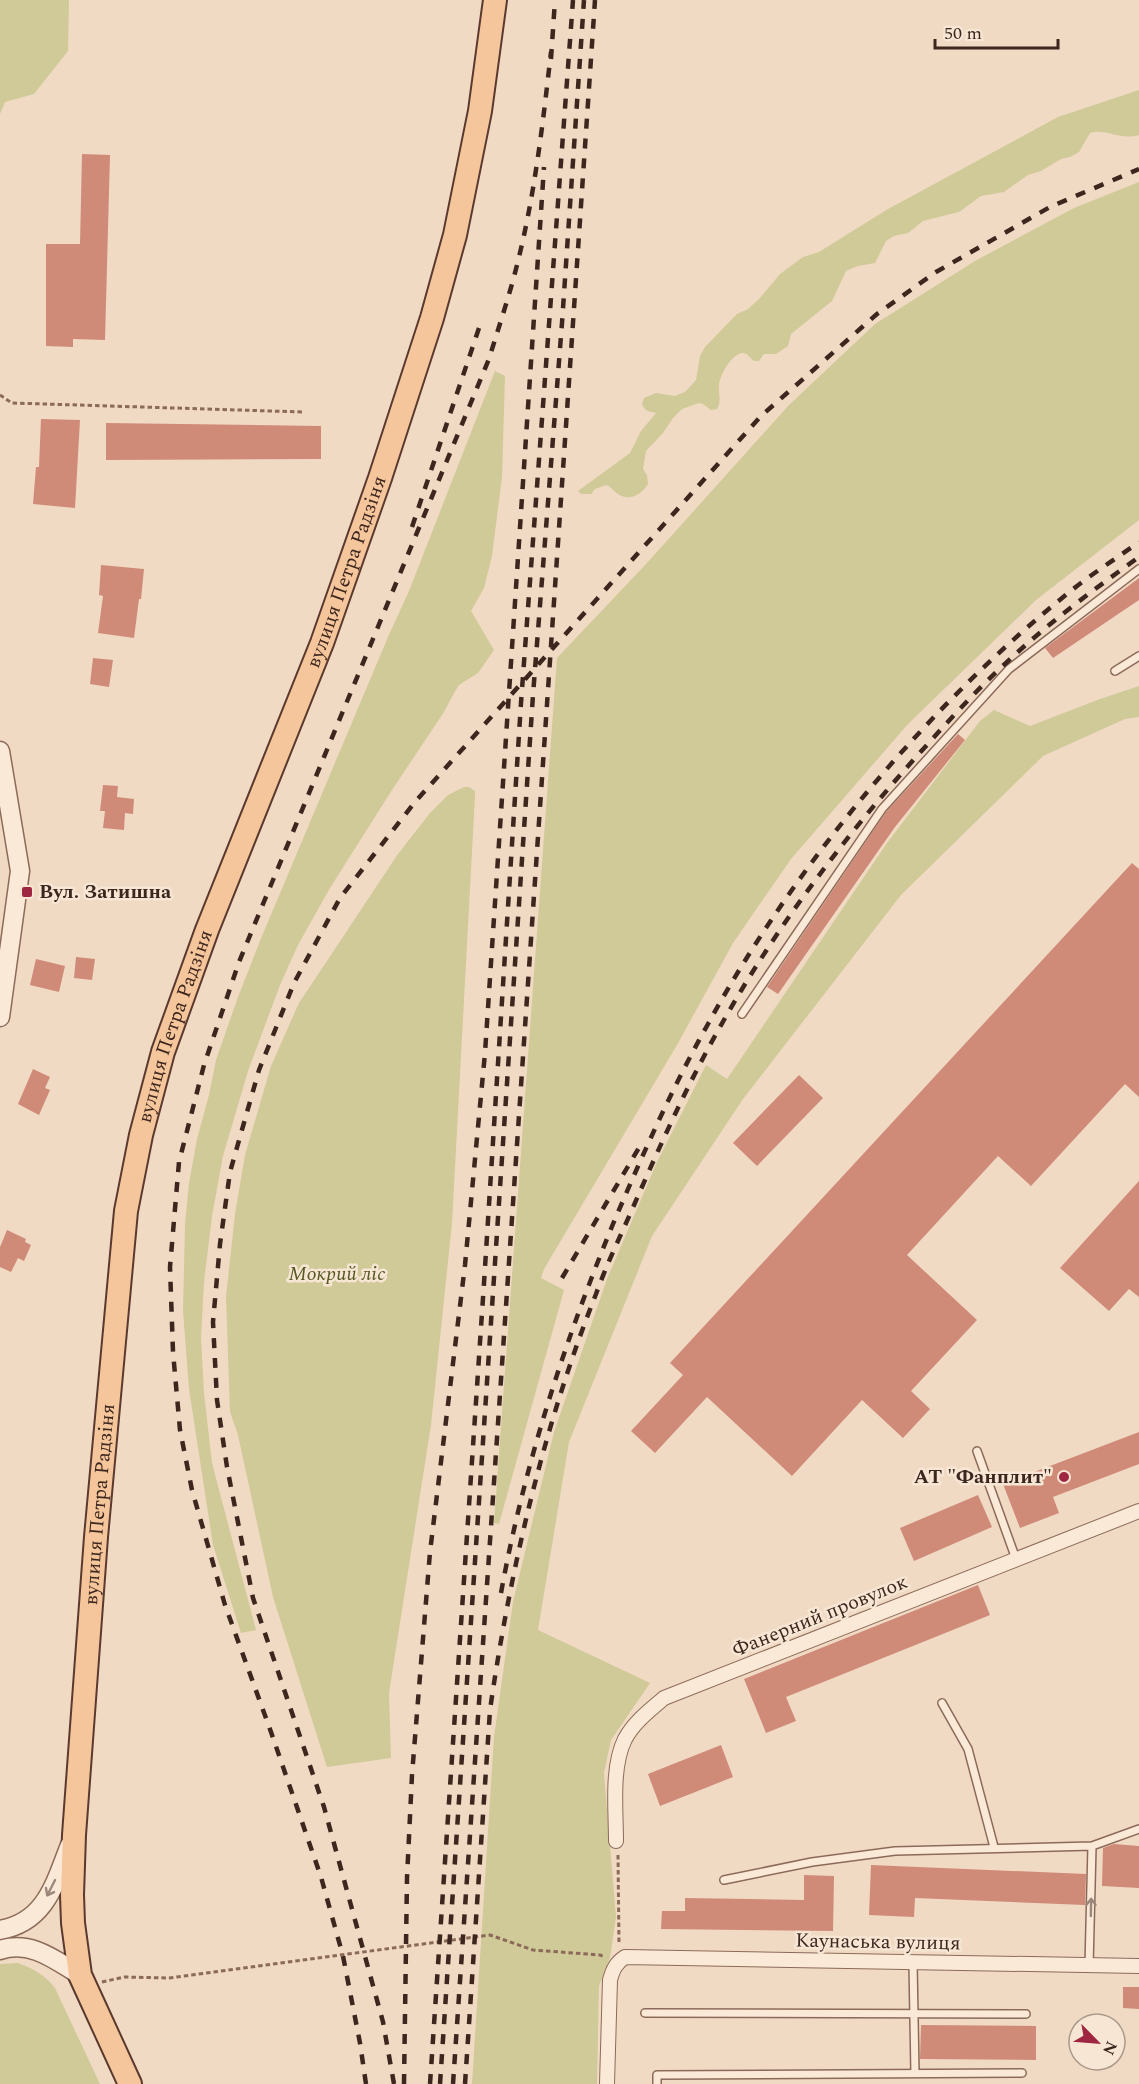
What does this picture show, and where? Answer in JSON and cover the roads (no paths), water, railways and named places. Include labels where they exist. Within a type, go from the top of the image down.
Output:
[{"type":"main road","name":"вулиця Петра Радзіня","points":[[130,2084],[83,1980],[73,1923],[74,1835],[96,1537],[126,1211],[141,1135],[166,1041],[207,930],[322,643],[380,478],[432,318],[455,235],[480,111],[495,0]]},
{"type":"street","points":[[0,751],[3,785],[20,871],[0,1017]]},
{"type":"street","name":"Фанерний провулок","points":[[616,1841],[616,1772],[625,1740],[641,1717],[664,1698],[1139,1511]]},
{"type":"street","points":[[0,1930],[23,1923],[36,1915],[59,1873],[74,1835]]},
{"type":"street","points":[[0,1950],[16,1947],[40,1951],[83,1980]]},
{"type":"street","name":"Каунаська вулиця","points":[[608,2084],[610,1980],[618,1962],[625,1957],[1139,1966]]},
{"type":"lane","points":[[742,1014],[882,809],[1009,669],[1139,569]]},
{"type":"lane","points":[[1115,671],[1139,656]]},
{"type":"lane","points":[[976,1451],[1016,1559]]},
{"type":"lane","points":[[942,1703],[968,1749],[994,1847]]},
{"type":"lane","points":[[724,1880],[812,1862],[895,1851],[1092,1846],[1139,1829]]},
{"type":"lane","points":[[1089,1966],[1092,1846]]},
{"type":"lane","points":[[913,1963],[915,2073]]},
{"type":"lane","points":[[645,2013],[1026,2014]]},
{"type":"lane","points":[[657,2084],[657,2074],[1022,2073]]},
{"type":"railway","points":[[551,59],[555,0]]},
{"type":"railway","points":[[430,2084],[521,703],[573,0]]},
{"type":"railway","points":[[440,2084],[533,695],[584,0]]},
{"type":"railway","points":[[453,2084],[595,0]]},
{"type":"railway","points":[[366,2084],[343,1956],[321,1877],[225,1605],[192,1490],[180,1430],[173,1352],[170,1267],[179,1162],[204,1065],[239,962],[489,359],[524,235],[542,131],[551,52]]},
{"type":"railway","points":[[404,2084],[407,1878],[412,1775],[430,1552],[465,1265],[485,1053],[544,167]]},
{"type":"railway","points":[[394,2084],[383,2022],[324,1807],[253,1598],[227,1467],[217,1400],[213,1322],[220,1244],[230,1172],[259,1070],[294,983],[340,898],[415,802],[761,416],[877,314],[936,272],[1050,207],[1139,169]]},
{"type":"railway","points":[[412,527],[479,328]]},
{"type":"railway","points":[[501,1593],[521,1498],[547,1406],[595,1269],[670,1097],[708,1024],[743,964],[782,904],[824,846],[869,789],[917,735],[967,683],[1019,635],[1080,584],[1139,542]]},
{"type":"railway","points":[[465,2084],[490,1710],[498,1657],[519,1551],[545,1446],[577,1344],[613,1253],[673,1119],[720,1027],[763,956],[810,887],[889,788],[994,674],[1054,621],[1139,557]]},
{"type":"railway","points":[[562,1278],[640,1146]]},
{"type":"place","name":"Вул. Затишна","points":[[27,892]]},
{"type":"place","name":"АТ \"Фанплит\"","points":[[1064,1477]]},
{"type":"park label","name":"Мокрий ліс","points":[[337,1274]]}]
